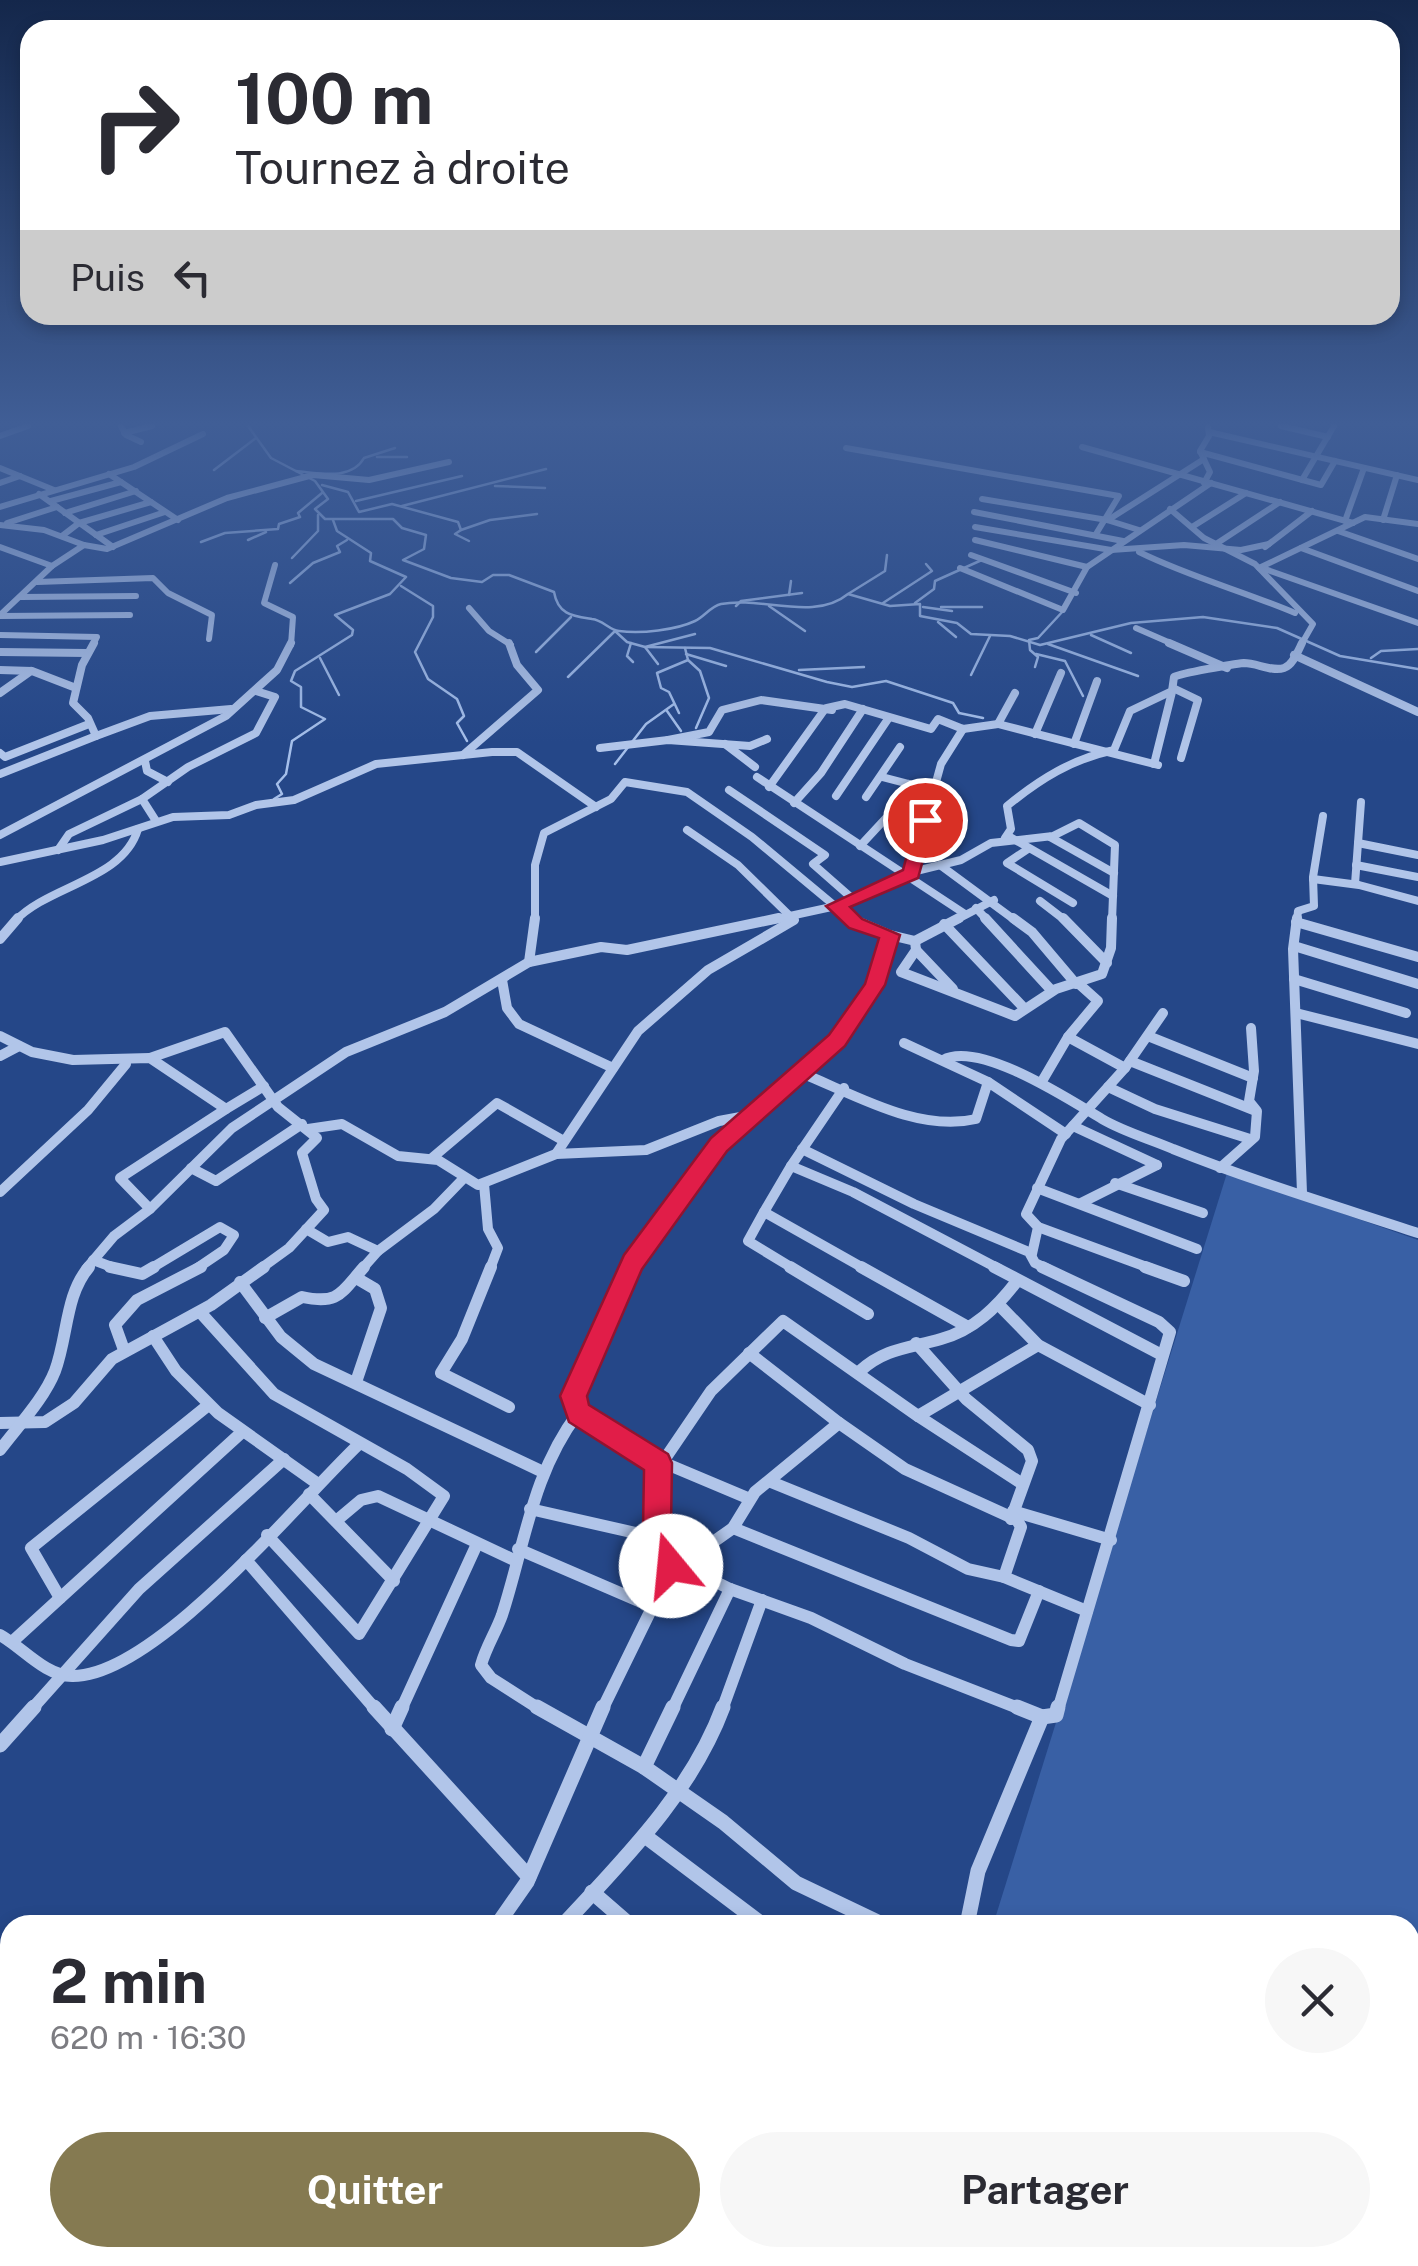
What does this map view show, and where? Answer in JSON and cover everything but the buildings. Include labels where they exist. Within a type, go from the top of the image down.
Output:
[{"type":"street","points":[[36,532],[113,547],[150,532]]},
{"type":"street","points":[[62,536],[68,532]]},
{"type":"street","points":[[93,532],[113,547]]},
{"type":"street","points":[[96,534],[103,532]]},
{"type":"street","points":[[998,532],[1112,550],[1184,545],[1228,550],[1269,544]]},
{"type":"street","points":[[1084,532],[1123,541]]},
{"type":"street","points":[[960,568],[1063,610],[1076,593],[1087,567],[1136,532]]},
{"type":"street","points":[[600,748],[709,732],[722,710],[761,700],[829,709],[846,704],[931,729],[938,719],[963,729],[998,724],[1156,765],[1174,676],[1244,664],[1281,669],[1289,666],[1313,624],[1260,568],[1200,532]]},
{"type":"street","points":[[1216,544],[1235,532]]},
{"type":"street","points":[[1248,560],[1285,532]]},
{"type":"street","points":[[1260,568],[1334,532]]},
{"type":"street","points":[[1343,532],[1414,558],[1418,543]]},
{"type":"street","points":[[975,540],[1087,567]]},
{"type":"street","points":[[0,616],[52,566],[84,544]]},
{"type":"street","points":[[0,547],[52,566]]},
{"type":"street","points":[[1301,548],[1418,591]]},
{"type":"street","points":[[1132,550],[1194,578],[1232,586],[1305,617]]},
{"type":"street","points":[[971,555],[1076,593]]},
{"type":"street","points":[[0,835],[186,742],[256,691],[293,639],[293,618],[264,603],[274,565]]},
{"type":"street","points":[[1260,568],[1418,624]]},
{"type":"street","points":[[37,582],[153,578],[168,593],[212,615],[210,639]]},
{"type":"street","points":[[0,600],[136,596]]},
{"type":"street","points":[[462,756],[538,690],[517,665],[509,642],[488,632],[468,608]]},
{"type":"street","points":[[0,616],[130,615]]},
{"type":"street","points":[[1136,628],[1228,668]]},
{"type":"street","points":[[0,635],[96,636],[73,703],[96,736]]},
{"type":"street","points":[[0,652],[87,653]]},
{"type":"street","points":[[1294,655],[1418,712]]},
{"type":"street","points":[[0,670],[32,671],[76,688]]},
{"type":"street","points":[[0,693],[32,671]]},
{"type":"street","points":[[1035,734],[1062,673]]},
{"type":"street","points":[[1074,744],[1097,681]]},
{"type":"street","points":[[1109,753],[1125,717],[1142,702],[1172,690],[1198,700],[1181,758]]},
{"type":"street","points":[[58,850],[59,842],[68,834],[142,799],[259,731],[275,697],[256,691]]},
{"type":"street","points":[[998,724],[1015,693]]},
{"type":"street","points":[[768,787],[829,709]]},
{"type":"street","points":[[794,803],[820,773],[863,709]]},
{"type":"street","points":[[0,774],[150,716],[232,710]]},
{"type":"street","points":[[836,796],[862,763],[888,719]]},
{"type":"street","points":[[2,756],[90,724]]},
{"type":"street","points":[[911,873],[932,790],[963,729]]},
{"type":"street","points":[[668,740],[750,746],[767,740]]},
{"type":"street","points":[[725,744],[755,766]]},
{"type":"street","points":[[36,746],[46,755]]},
{"type":"street","points":[[866,796],[900,747]]},
{"type":"street","points":[[0,862],[184,815],[229,816],[256,805],[294,800],[376,764],[462,756],[517,752],[596,808]]},
{"type":"street","points":[[1008,838],[1012,830],[1007,806],[1029,788],[1087,756],[1109,753]]},
{"type":"street","points":[[145,762],[147,770],[168,782]]},
{"type":"street","points":[[882,777],[932,790]]},
{"type":"street","points":[[757,778],[860,846],[911,873],[964,914]]},
{"type":"street","points":[[529,962],[538,908],[531,876],[533,856],[544,833],[596,808],[618,794],[625,782],[687,792],[856,923],[916,945],[958,994]]},
{"type":"street","points":[[860,846],[886,818],[892,820],[909,784]]},
{"type":"street","points":[[729,790],[826,854],[812,864],[854,900]]},
{"type":"street","points":[[142,799],[156,821]]},
{"type":"street","points":[[1354,884],[1361,802]]},
{"type":"street","points":[[1302,1193],[1294,946],[1298,911],[1314,906],[1313,879],[1323,816]]},
{"type":"street","points":[[0,1450],[54,1376],[68,1332],[74,1284],[93,1260],[232,1128],[346,1052],[429,1020],[529,962],[600,947],[626,950],[836,906],[911,873],[1008,838],[1049,836],[1079,823],[1115,846],[1106,963],[1096,980],[1052,991],[1014,1016],[901,972],[916,945],[944,924],[994,900]]},
{"type":"street","points":[[0,939],[28,908],[113,863],[137,837],[138,829]]},
{"type":"street","points":[[687,830],[760,883],[792,917]]},
{"type":"street","points":[[1049,836],[1114,873]]},
{"type":"street","points":[[1008,838],[1113,896]]},
{"type":"street","points":[[1358,842],[1418,855]]},
{"type":"street","points":[[1028,849],[1007,863],[1074,902]]},
{"type":"street","points":[[940,865],[994,900],[1032,932],[1078,984],[1098,1000],[1068,1037],[1041,1083]]},
{"type":"street","points":[[1356,866],[1418,877]]},
{"type":"street","points":[[1313,879],[1354,884],[1418,901]]},
{"type":"street","points":[[1040,902],[1062,917],[1106,963]]},
{"type":"street","points":[[976,908],[1052,991]]},
{"type":"street","points":[[556,1154],[630,1038],[692,981],[808,912]]},
{"type":"street","points":[[1296,922],[1418,957]]},
{"type":"street","points":[[944,924],[1024,1008]]},
{"type":"street","points":[[750,1499],[661,1464],[578,1413],[573,1396],[616,1291],[719,1145],[837,1040],[875,985],[890,935]]},
{"type":"street","points":[[1294,946],[1418,984]]},
{"type":"street","points":[[1294,979],[1406,1013]]},
{"type":"street","points":[[502,980],[507,1008],[519,1024],[613,1068]]},
{"type":"street","points":[[1296,1012],[1418,1044]]},
{"type":"street","points":[[1164,1014],[1128,1065],[1069,1130],[1026,1217],[1038,1228],[1184,1281]]},
{"type":"street","points":[[1220,1168],[1255,1137],[1257,1111],[1249,1101],[1253,1078],[1250,1028]]},
{"type":"street","points":[[0,1036],[18,1046],[99,1064],[126,1064],[225,1032],[273,1101],[317,1138],[303,1155],[316,1199],[324,1209],[289,1248],[200,1312],[124,1350],[74,1402],[45,1422],[20,1426],[0,1423]]},
{"type":"street","points":[[1148,1036],[1253,1078]]},
{"type":"street","points":[[1068,1037],[1128,1065],[1257,1111]]},
{"type":"street","points":[[904,1042],[988,1082],[1069,1130],[1156,1165],[1081,1203]]},
{"type":"street","points":[[0,1056],[18,1046]]},
{"type":"street","points":[[943,1060],[952,1055],[986,1061],[1220,1168],[1418,1232]]},
{"type":"street","points":[[150,1058],[226,1110]]},
{"type":"street","points":[[0,1192],[88,1110],[126,1064]]},
{"type":"street","points":[[798,1072],[927,1120],[966,1124],[976,1119],[988,1082]]},
{"type":"street","points":[[150,1209],[120,1178],[264,1086]]},
{"type":"street","points":[[1108,1087],[1155,1109],[1250,1139]]},
{"type":"street","points":[[844,1088],[791,1166],[748,1241],[868,1314]]},
{"type":"street","points":[[432,1158],[498,1102],[564,1141]]},
{"type":"street","points":[[190,1168],[216,1181],[305,1127],[342,1124],[398,1156],[432,1158],[463,1179],[484,1184],[556,1154],[646,1150],[719,1121],[748,1116]]},
{"type":"street","points":[[802,1149],[914,1204],[1032,1254]]},
{"type":"street","points":[[791,1166],[863,1197],[1017,1282],[1160,1354]]},
{"type":"street","points":[[265,1318],[302,1297],[330,1301],[358,1278],[378,1250],[434,1209],[463,1179]]},
{"type":"street","points":[[1115,1183],[1203,1213]]},
{"type":"street","points":[[484,1184],[488,1229],[498,1248],[462,1339],[441,1372],[510,1407]]},
{"type":"street","points":[[1037,1188],[1197,1249]]},
{"type":"street","points":[[764,1212],[968,1327]]},
{"type":"street","points":[[93,1260],[142,1274],[220,1227],[234,1235],[192,1272],[124,1310],[115,1325],[124,1350]]},
{"type":"street","points":[[670,1559],[730,1589],[1042,1717],[1055,1718],[1111,1540],[1168,1327],[1035,1263],[1032,1254],[1038,1228]]},
{"type":"street","points":[[306,1230],[328,1242],[348,1237],[378,1250]]},
{"type":"street","points":[[356,1382],[381,1308],[375,1289],[358,1278]]},
{"type":"street","points":[[240,1282],[265,1318],[296,1351],[542,1471]]},
{"type":"street","points":[[860,1371],[886,1350],[942,1339],[968,1327],[1000,1306],[1017,1282]]},
{"type":"street","points":[[1000,1306],[1038,1345],[1150,1405]]},
{"type":"street","points":[[200,1312],[274,1394],[443,1495],[372,1620],[356,1634],[267,1535]]},
{"type":"street","points":[[504,1915],[529,1877],[588,1738],[670,1575],[670,1559],[656,1524],[661,1464],[704,1399],[786,1321],[1020,1483]]},
{"type":"street","points":[[154,1336],[206,1407],[284,1459],[394,1581]]},
{"type":"street","points":[[916,1343],[960,1392],[1028,1450],[1031,1463],[1020,1483],[1012,1515],[1020,1527],[1004,1577]]},
{"type":"street","points":[[918,1416],[1038,1345]]},
{"type":"street","points":[[749,1353],[905,1468],[1012,1515],[1111,1540]]},
{"type":"street","points":[[60,1598],[31,1548],[206,1407]]},
{"type":"street","points":[[578,1413],[558,1436],[542,1471],[503,1613],[482,1668],[490,1678],[588,1738],[644,1767],[722,1822],[796,1883],[863,1915]]},
{"type":"street","points":[[692,1570],[709,1545],[733,1528],[750,1499],[839,1423]]},
{"type":"street","points":[[241,1432],[60,1598],[6,1638],[32,1660],[61,1673],[90,1674],[126,1658],[174,1625],[246,1560],[359,1444]]},
{"type":"street","points":[[0,1744],[139,1589],[284,1459]]},
{"type":"street","points":[[771,1482],[870,1521],[968,1569],[1004,1577],[1087,1610]]},
{"type":"street","points":[[336,1521],[361,1500],[378,1496],[477,1544],[655,1608]]},
{"type":"street","points":[[530,1509],[662,1539]]},
{"type":"street","points":[[733,1528],[1011,1640],[1020,1641],[1025,1634],[1038,1591]]},
{"type":"street","points":[[392,1729],[477,1544]]},
{"type":"street","points":[[246,1560],[392,1729],[529,1877]]},
{"type":"street","points":[[644,1767],[730,1589]]},
{"type":"street","points":[[572,1915],[645,1836],[674,1790],[703,1757],[715,1734],[762,1600]]},
{"type":"street","points":[[968,1915],[978,1871],[1042,1717]]},
{"type":"street","points":[[645,1836],[750,1915]]},
{"type":"street","points":[[592,1892],[618,1915]]},
{"type":"shaded area","points":[[1227,1173],[1418,1240],[1418,1915],[996,1915]]},
{"type":"waterway","points":[[201,542],[242,532]]},
{"type":"waterway","points":[[248,540],[266,532]]},
{"type":"waterway","points":[[292,558],[317,532]]},
{"type":"waterway","points":[[274,799],[282,794],[277,784],[286,774],[292,741],[325,719],[301,707],[301,687],[291,681],[295,671],[352,635],[353,630],[335,615],[390,594],[406,577],[370,561],[371,553],[338,532]]},
{"type":"waterway","points":[[415,532],[426,535],[424,549],[403,560],[451,578],[482,582],[493,575],[509,575],[554,592],[559,606],[567,613],[619,631],[678,627],[721,604],[740,602]]},
{"type":"waterway","points":[[458,532],[455,534],[469,541]]},
{"type":"waterway","points":[[290,583],[313,563],[340,552],[337,546],[347,540]]},
{"type":"waterway","points":[[848,594],[885,571],[887,555]]},
{"type":"waterway","points":[[915,603],[934,589],[935,581],[984,559]]},
{"type":"waterway","points":[[883,603],[932,571],[926,564]]},
{"type":"waterway","points":[[789,595],[791,581]]},
{"type":"waterway","points":[[401,586],[433,606],[433,617],[415,652],[428,679],[457,699],[464,716],[457,723],[467,741]]},
{"type":"waterway","points":[[789,595],[802,593]]},
{"type":"waterway","points":[[740,602],[819,606],[848,594]]},
{"type":"waterway","points":[[848,594],[890,606],[920,604],[920,616],[957,623],[971,634],[1010,636],[1029,642]]},
{"type":"waterway","points":[[740,602],[789,595]]},
{"type":"waterway","points":[[736,606],[740,602]]},
{"type":"waterway","points":[[769,606],[805,631]]},
{"type":"waterway","points":[[923,607],[952,611]]},
{"type":"waterway","points":[[941,607],[982,607]]},
{"type":"waterway","points":[[1029,642],[1038,638],[1064,610]]},
{"type":"waterway","points":[[536,652],[571,617]]},
{"type":"waterway","points":[[1029,642],[1040,645],[1131,623],[1203,617],[1277,628],[1340,656],[1418,669]]},
{"type":"waterway","points":[[938,622],[956,637]]},
{"type":"waterway","points":[[568,677],[615,631],[631,643]]},
{"type":"waterway","points":[[645,647],[695,634]]},
{"type":"waterway","points":[[1091,635],[1131,653]]},
{"type":"waterway","points":[[971,675],[990,636]]},
{"type":"waterway","points":[[1029,642],[1030,650],[1038,657],[1035,667]]},
{"type":"waterway","points":[[631,643],[645,647]]},
{"type":"waterway","points":[[631,643],[627,656],[633,662]]},
{"type":"waterway","points":[[1048,644],[1138,676]]},
{"type":"waterway","points":[[645,647],[710,648],[852,687],[886,681],[953,703],[959,713],[983,718]]},
{"type":"waterway","points":[[645,647],[658,664]]},
{"type":"waterway","points":[[685,648],[687,654]]},
{"type":"waterway","points":[[1371,658],[1381,651],[1418,649]]},
{"type":"waterway","points":[[687,654],[726,666]]},
{"type":"waterway","points":[[687,654],[688,660]]},
{"type":"waterway","points":[[1036,654],[1065,661],[1083,696]]},
{"type":"waterway","points":[[320,658],[339,695]]},
{"type":"waterway","points":[[679,713],[669,692],[661,688],[657,673],[688,660]]},
{"type":"waterway","points":[[688,660],[700,671],[709,698],[696,728]]},
{"type":"waterway","points":[[799,670],[864,667]]},
{"type":"waterway","points":[[615,764],[646,724],[674,704]]},
{"type":"waterway","points":[[667,711],[681,731]]},
{"type":"route","points":[[671,1566],[657,1528],[660,1466],[651,1456],[578,1413],[573,1396],[616,1291],[632,1263],[719,1145],[837,1040],[861,1008],[875,985],[890,935],[868,930],[836,906],[911,873],[925,820]]}]
